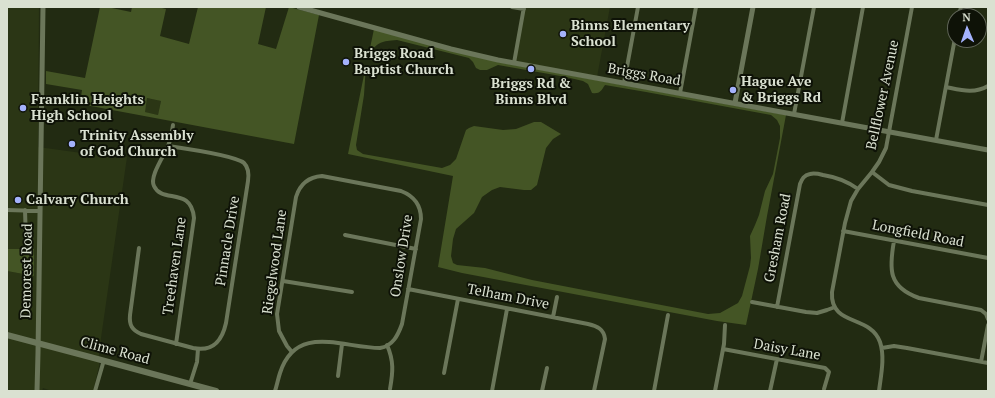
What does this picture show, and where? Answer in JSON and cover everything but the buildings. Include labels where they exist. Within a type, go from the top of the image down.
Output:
[{"type":"main road","name":"Clime Road","points":[[7,335],[216,391]]},
{"type":"street","name":"Demorest Road","points":[[36,391],[43,7]]},
{"type":"street","name":"Briggs Road","points":[[299,7],[470,54],[988,150]]},
{"type":"street","points":[[512,7],[524,8],[514,63]]},
{"type":"street","points":[[624,83],[638,7]]},
{"type":"street","points":[[680,93],[696,7]]},
{"type":"street","points":[[735,104],[753,7]]},
{"type":"street","points":[[794,114],[814,7]]},
{"type":"street","points":[[842,123],[863,7]]},
{"type":"street","name":"Bellflower Avenue","points":[[835,307],[832,299],[832,292],[849,206],[854,194],[872,172],[886,148],[912,7]]},
{"type":"street","points":[[936,140],[953,48]]},
{"type":"street","points":[[946,87],[978,91],[988,86]]},
{"type":"street","name":"Treehaven Lane","points":[[173,125],[168,146],[152,180],[156,190],[160,193],[184,199],[190,204],[193,211],[194,218],[176,344]]},
{"type":"street","name":"Pinnacle Drive","points":[[168,146],[234,158],[244,163],[248,168],[249,173],[223,336],[210,347],[198,349]]},
{"type":"street","points":[[872,172],[889,185],[912,191],[988,205]]},
{"type":"street","name":"Gresham Road","points":[[777,307],[802,179],[806,175],[815,173],[832,176],[858,188]]},
{"type":"street","name":"Onslow Drive","points":[[312,178],[322,176],[401,191],[412,196],[418,204],[421,222],[402,324],[399,333],[394,340],[387,345]]},
{"type":"street","name":"Riegelwood Lane","points":[[292,352],[279,331],[277,314],[296,197],[300,187],[312,178]]},
{"type":"street","points":[[7,210],[40,211]]},
{"type":"street","points":[[25,210],[26,242]]},
{"type":"street","name":"Longfield Road","points":[[843,231],[988,258]]},
{"type":"street","points":[[345,235],[416,248]]},
{"type":"street","points":[[894,241],[891,257],[892,271],[894,279],[903,290],[919,298],[980,310],[986,314],[988,319]]},
{"type":"street","points":[[139,248],[129,321],[131,327],[135,332],[143,335],[198,349],[197,362],[190,384]]},
{"type":"street","points":[[283,280],[352,292]]},
{"type":"street","name":"Telham Drive","points":[[408,289],[598,326],[603,331],[604,339],[594,391]]},
{"type":"street","points":[[553,317],[557,297]]},
{"type":"street","points":[[444,373],[458,299]]},
{"type":"street","points":[[752,302],[817,313],[835,307],[848,319],[861,323],[870,328],[877,336],[882,348],[880,391]]},
{"type":"street","points":[[492,391],[507,309]]},
{"type":"street","points":[[654,391],[668,315]]},
{"type":"street","points":[[715,391],[723,349],[725,324]]},
{"type":"street","points":[[981,362],[988,325]]},
{"type":"street","points":[[275,391],[280,372],[287,358],[292,352],[300,347],[316,341],[327,341],[376,348],[387,345],[393,364],[390,389]]},
{"type":"street","points":[[338,376],[342,344]]},
{"type":"street","points":[[882,348],[894,346],[988,363]]},
{"type":"street","name":"Daisy Lane","points":[[723,349],[825,368],[828,372],[824,389]]},
{"type":"street","points":[[770,391],[777,359]]},
{"type":"street","points":[[95,391],[104,360]]},
{"type":"street","points":[[542,391],[547,368]]},
{"type":"shaded area","points":[[7,7],[39,7],[38,147],[118,158],[127,157],[99,352],[99,366],[93,391],[52,391],[43,388],[42,391],[7,391],[7,271],[34,276],[34,250],[7,249]]},
{"type":"shaded area","points":[[100,7],[131,12],[132,7],[158,7],[166,9],[160,36],[189,44],[198,7],[266,7],[258,44],[276,49],[289,7],[319,15],[294,144],[80,104],[82,90],[46,84],[46,71],[85,78]],"holes":[[[147,98],[161,101],[158,115],[145,112]]]},
{"type":"shaded area","name":"Binns Elementary School","points":[[525,7],[610,7],[597,77],[515,61]]},
{"type":"shaded area","points":[[374,29],[498,62],[786,115],[758,269],[746,325],[717,321],[462,273],[438,267],[453,176],[348,154],[366,65],[364,95],[356,145],[357,150],[363,154],[442,168],[450,165],[456,159],[466,130],[469,128],[474,126],[503,130],[516,129],[534,122],[541,122],[561,134],[553,139],[546,148],[537,185],[531,190],[500,187],[492,190],[482,197],[474,213],[456,229],[451,256],[453,263],[457,265],[485,268],[532,280],[708,314],[720,313],[738,303],[742,296],[750,266],[750,236],[759,215],[765,191],[773,174],[780,138],[780,126],[777,120],[771,115],[605,85],[600,92],[592,93],[588,84],[583,81],[498,65],[487,70],[480,70],[476,68],[469,58],[397,40],[381,43],[375,46],[369,53]]},
{"type":"shaded area","points":[[147,98],[161,101],[158,115],[144,112]]},
{"type":"shaded area","points":[[7,249],[34,249],[34,276],[7,271]]},
{"type":"place","name":"Binns Elementary School","points":[[563,34]]},
{"type":"place","name":"Briggs Road Baptist Church","points":[[346,62]]},
{"type":"place","name":"Briggs Rd & Binns Blvd","points":[[531,69]]},
{"type":"place","name":"Hague Ave & Briggs Rd","points":[[733,90]]},
{"type":"place","name":"Franklin Heights High School","points":[[23,108]]},
{"type":"place","name":"Trinity Assembly of God Church","points":[[72,144]]},
{"type":"place","name":"Calvary Church","points":[[18,200]]}]
